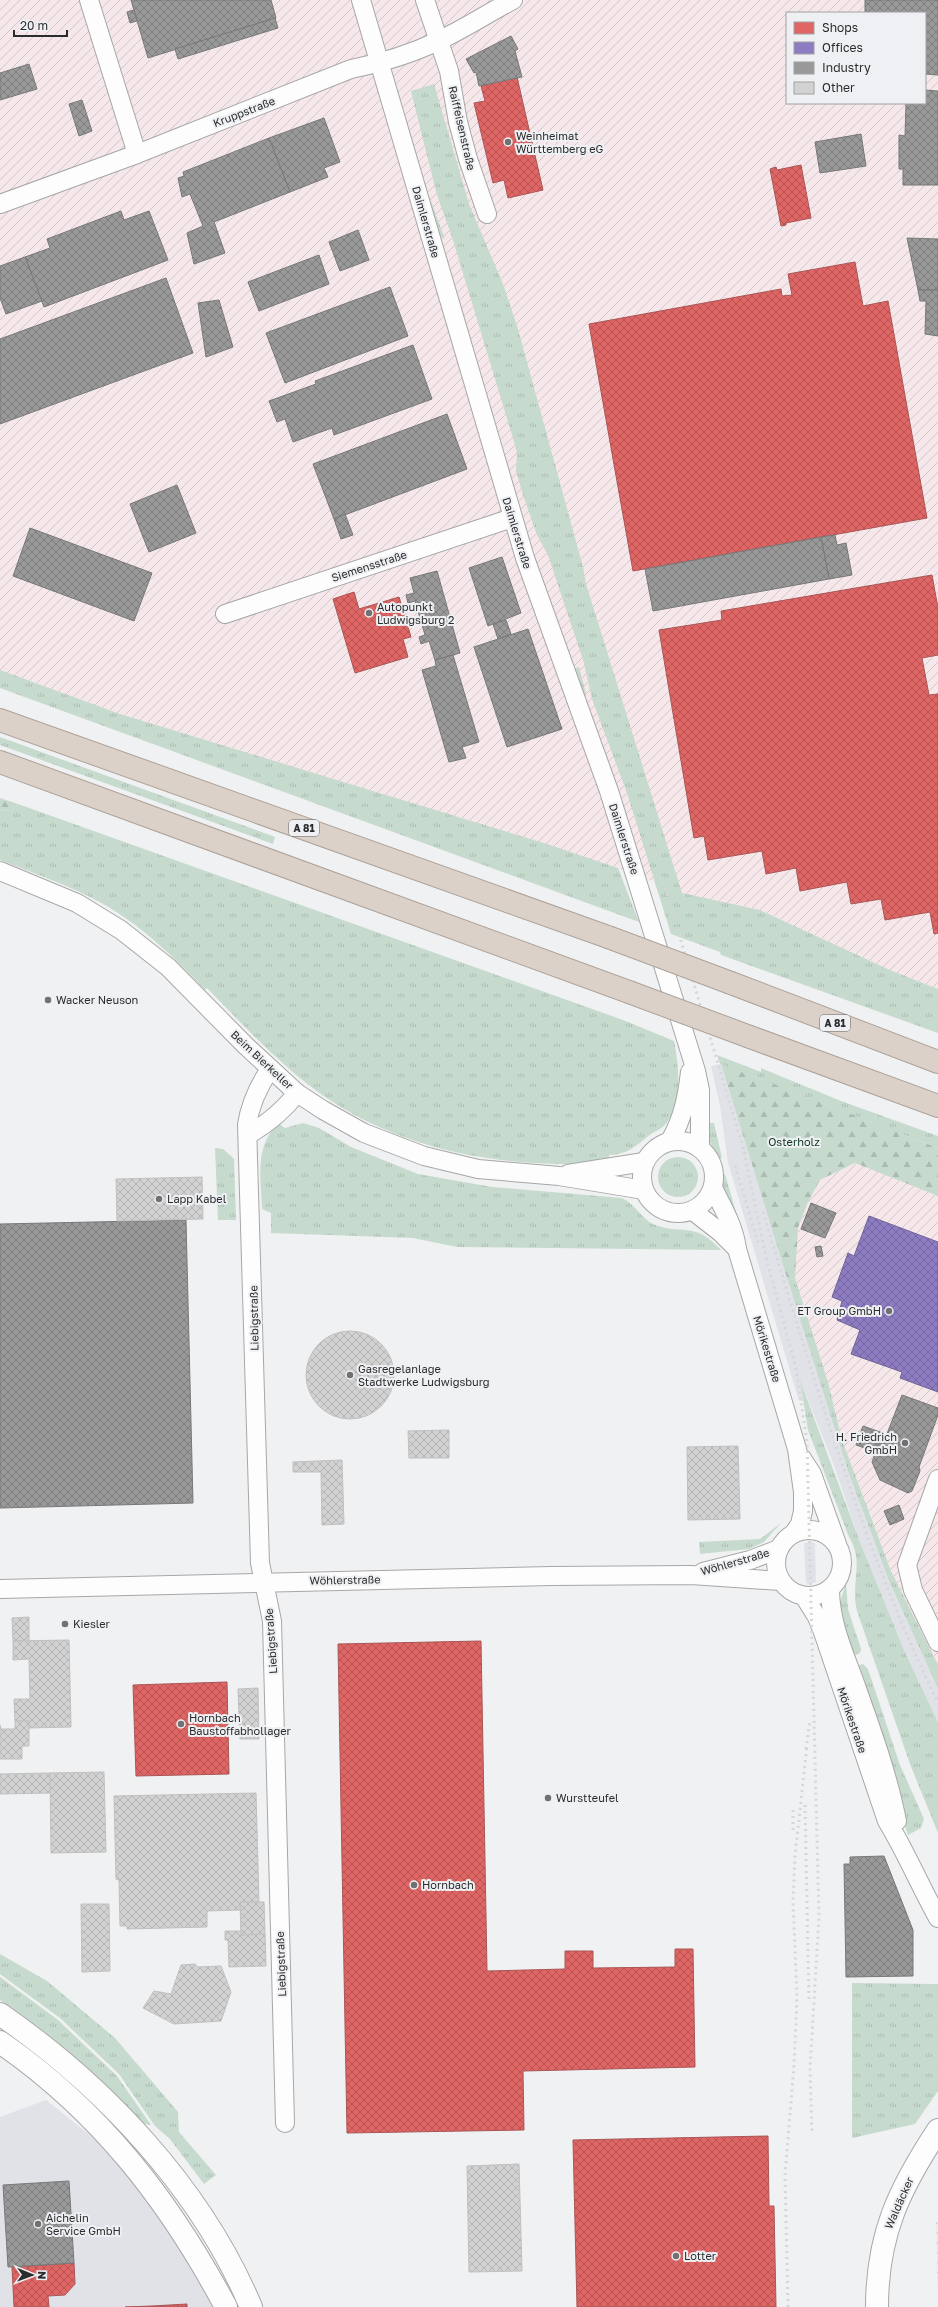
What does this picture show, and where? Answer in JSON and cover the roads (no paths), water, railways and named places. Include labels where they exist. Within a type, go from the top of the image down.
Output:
[{"type":"highway","name":"A 81","points":[[0,720],[608,937],[938,1062]]},
{"type":"highway","points":[[0,762],[938,1106]]},
{"type":"main road","points":[[0,2014],[38,2040],[77,2072],[128,2122],[172,2176],[201,2216],[224,2254],[251,2307]]},
{"type":"main road","points":[[0,2042],[62,2090],[118,2146],[154,2190],[181,2228],[226,2307]]},
{"type":"main road","name":"Waldäcker","points":[[877,2307],[880,2258],[887,2227],[922,2154],[938,2130]]},
{"type":"street","points":[[89,0],[137,154]]},
{"type":"street","name":"Daimlerstraße","points":[[361,0],[512,518],[560,660],[609,791],[692,1060],[700,1090],[700,1148]]},
{"type":"street","name":"Raiffeisenstraße","points":[[425,0],[449,71],[458,122],[468,160],[486,214]]},
{"type":"street","points":[[380,63],[439,41],[513,0]]},
{"type":"street","name":"Kruppstraße","points":[[0,204],[137,154],[351,69],[380,63]]},
{"type":"street","name":"Siemensstraße","points":[[225,614],[512,518]]},
{"type":"street","name":"Beim Bierkeller","points":[[0,871],[77,903],[127,934],[168,967],[270,1068],[297,1092],[346,1123],[386,1142],[424,1156],[478,1169],[559,1176],[644,1190]]},
{"type":"street","name":"Daimlerstraße","points":[[670,1141],[679,1126],[686,1105],[692,1060]]},
{"type":"street","name":"Liebigstraße","points":[[270,1068],[258,1087],[248,1114],[248,1135],[260,1563],[272,1621],[285,2123]]},
{"type":"street","points":[[248,1135],[287,1106],[297,1092]]},
{"type":"street","points":[[670,1141],[691,1143],[700,1148],[711,1162],[714,1180],[713,1188],[708,1198],[693,1210],[681,1214],[669,1213],[658,1208],[650,1200],[641,1181],[644,1162],[654,1149],[670,1141]]},
{"type":"street","name":"Beim Bierkeller","points":[[559,1176],[644,1162]]},
{"type":"street","name":"Mörikestraße","points":[[713,1188],[730,1220],[737,1249],[797,1449],[803,1492],[803,1511],[800,1524],[779,1549]]},
{"type":"street","name":"Mörikestraße","points":[[693,1210],[720,1232],[737,1249]]},
{"type":"street","name":"Mörikestraße","points":[[797,1449],[812,1474],[843,1563],[841,1573],[830,1589],[834,1621],[871,1728],[892,1796],[901,1844]]},
{"type":"street","points":[[938,1479],[908,1565],[913,1590],[938,1642]]},
{"type":"street","points":[[794,1533],[809,1530],[823,1532],[837,1545]]},
{"type":"street","points":[[779,1549],[776,1565],[781,1581],[791,1591],[804,1596],[818,1595],[830,1589]]},
{"type":"street","name":"Wöhlerstraße","points":[[691,1575],[750,1560],[779,1549]]},
{"type":"street","name":"Wöhlerstraße","points":[[0,1588],[691,1575],[781,1581]]},
{"type":"street","name":"Mörikestraße","points":[[804,1596],[817,1618],[824,1635],[887,1821],[901,1844],[915,1876],[938,1918]]},
{"type":"railway","points":[[660,871],[746,1157]]},
{"type":"railway","points":[[744,1152],[767,1261],[796,1368],[807,1442],[819,1918],[810,2068],[812,2134]]},
{"type":"railway","points":[[735,1166],[759,1246]]},
{"type":"railway","points":[[763,1212],[801,1337],[841,1461],[863,1523],[886,1584],[938,1703]]},
{"type":"railway","points":[[806,1749],[810,1720]]},
{"type":"railway","points":[[788,2307],[785,2175],[794,2065],[797,1997],[793,1902],[795,1856],[807,1745]]},
{"type":"railway","points":[[805,1805],[809,2001]]},
{"type":"railway","points":[[793,1809],[793,1830]]},
{"type":"place","name":"Weinheimat Württemberg eG","points":[[508,142]]},
{"type":"place","name":"Autopunkt Ludwigsburg 2","points":[[369,613]]},
{"type":"place","name":"Wacker Neuson","points":[[48,1000]]},
{"type":"place","name":"Lapp Kabel","points":[[159,1199]]},
{"type":"place","name":"ET Group GmbH","points":[[889,1311]]},
{"type":"place","name":"Gasregelanlage Stadtwerke Ludwigsburg","points":[[350,1375]]},
{"type":"place","name":"H. Friedrich GmbH","points":[[905,1443]]},
{"type":"place","name":"Kiesler","points":[[65,1624]]},
{"type":"place","name":"Hornbach Baustoffabhollager","points":[[181,1724]]},
{"type":"place","name":"Wurstteufel","points":[[548,1798]]},
{"type":"place","name":"Hornbach","points":[[414,1885]]},
{"type":"place","name":"Aichelin Service GmbH","points":[[38,2224]]},
{"type":"place","name":"Lotter","points":[[676,2256]]},
{"type":"park label","name":"Osterholz","points":[[794,1142]]}]
